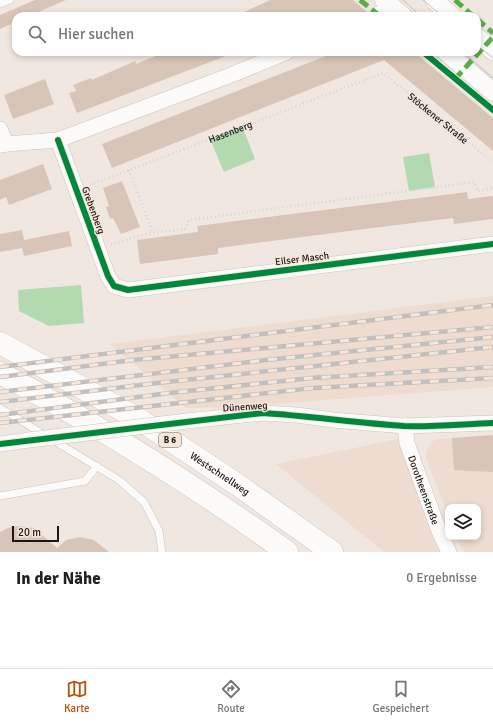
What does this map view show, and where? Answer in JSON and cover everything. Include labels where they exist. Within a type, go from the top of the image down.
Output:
[{"type":"highway","name":"Westschnellweg","points":[[0,343],[137,418],[238,485],[332,552]]},
{"type":"highway","name":"B 6","points":[[0,373],[128,444],[222,506],[287,552]]},
{"type":"street","points":[[434,0],[448,12]]},
{"type":"street","points":[[481,40],[493,51]]},
{"type":"street","points":[[0,129],[3,144],[58,140],[277,56]]},
{"type":"street","points":[[451,56],[493,92]]},
{"type":"street","name":"Grebenberg","points":[[58,140],[98,249],[114,286]]},
{"type":"street","name":"Eilser Masch","points":[[114,286],[128,290],[493,244]]},
{"type":"street","name":"Dünenweg","points":[[0,444],[263,413],[404,426],[493,423]]},
{"type":"street","name":"Dorotheenstraße","points":[[404,426],[407,443],[439,531],[449,552]]},
{"type":"lane","points":[[0,4],[10,0]]},
{"type":"lane","points":[[0,408],[120,480],[144,502],[159,531],[162,552]]},
{"type":"lane","points":[[0,496],[85,481],[97,466]]},
{"type":"path","points":[[129,170],[153,233]]},
{"type":"path","points":[[98,249],[145,234],[185,229],[189,220],[474,182],[478,191],[493,188]]},
{"type":"shaded area","points":[[493,296],[493,387],[233,407],[186,408],[110,344]]},
{"type":"shaded area","points":[[493,435],[493,552],[464,552],[458,540],[481,540],[481,504],[445,504],[445,508],[426,458],[426,452],[431,442],[438,439]]},
{"type":"shaded area","points":[[403,438],[447,552],[384,552],[276,464]]},
{"type":"green space","points":[[242,126],[255,159],[224,172],[210,139]]},
{"type":"green space","points":[[429,153],[435,187],[409,191],[403,157]]},
{"type":"green space","points":[[81,285],[84,323],[49,326],[19,311],[18,290]]},
{"type":"building","points":[[35,0],[66,0],[38,12],[12,12],[12,24],[0,29],[0,15]]},
{"type":"building","points":[[270,0],[353,0],[367,12],[244,12]]},
{"type":"building","points":[[156,56],[226,56],[77,113],[69,93],[76,91],[73,85],[91,78],[92,80],[135,61],[136,64]]},
{"type":"building","points":[[326,56],[419,56],[493,118],[493,151],[384,60],[112,168],[102,144]]},
{"type":"building","points":[[45,79],[54,104],[13,119],[4,95]]},
{"type":"building","points":[[43,164],[52,189],[9,205],[6,197],[0,200],[0,180]]},
{"type":"building","points":[[122,181],[140,227],[121,234],[113,218],[110,219],[106,207],[109,206],[103,188]]},
{"type":"building","points":[[467,192],[468,199],[493,196],[493,219],[454,224],[453,218],[365,229],[218,248],[218,254],[140,264],[137,240],[198,232],[197,226]]},
{"type":"building","points":[[22,230],[24,240],[69,231],[72,246],[24,256],[22,248],[0,252],[0,234]]},
{"type":"building","points":[[493,435],[493,472],[454,470],[452,438]]},
{"type":"building","points":[[18,526],[34,528],[57,548],[66,540],[80,537],[94,540],[109,552],[0,552],[0,532],[10,527]]},
{"type":"tram line","points":[[403,0],[416,12]]},
{"type":"tram line","points":[[423,0],[437,12]]},
{"type":"tram line","points":[[481,48],[493,58]]},
{"type":"tram line","points":[[468,56],[493,78]]},
{"type":"railway","points":[[0,367],[493,305]]},
{"type":"railway","points":[[0,377],[133,360],[493,327]]},
{"type":"railway","points":[[0,392],[266,360],[493,337]]},
{"type":"railway","points":[[0,402],[157,383],[493,347]]},
{"type":"railway","points":[[0,415],[169,393],[312,378],[493,367]]},
{"type":"railway","points":[[0,423],[313,388],[493,378]]},
{"type":"marked path","points":[[360,0],[375,12]]},
{"type":"marked path","points":[[455,0],[468,12]]},
{"type":"marked path","points":[[481,22],[493,33]]},
{"type":"marked path","points":[[481,50],[493,37]]},
{"type":"marked path","points":[[455,79],[476,56]]},
{"type":"cycle path","points":[[428,56],[493,110]]},
{"type":"cycle path","points":[[58,140],[108,276],[114,286],[128,290],[493,244]]},
{"type":"cycle path","points":[[0,444],[263,413],[404,426],[493,423]]}]
